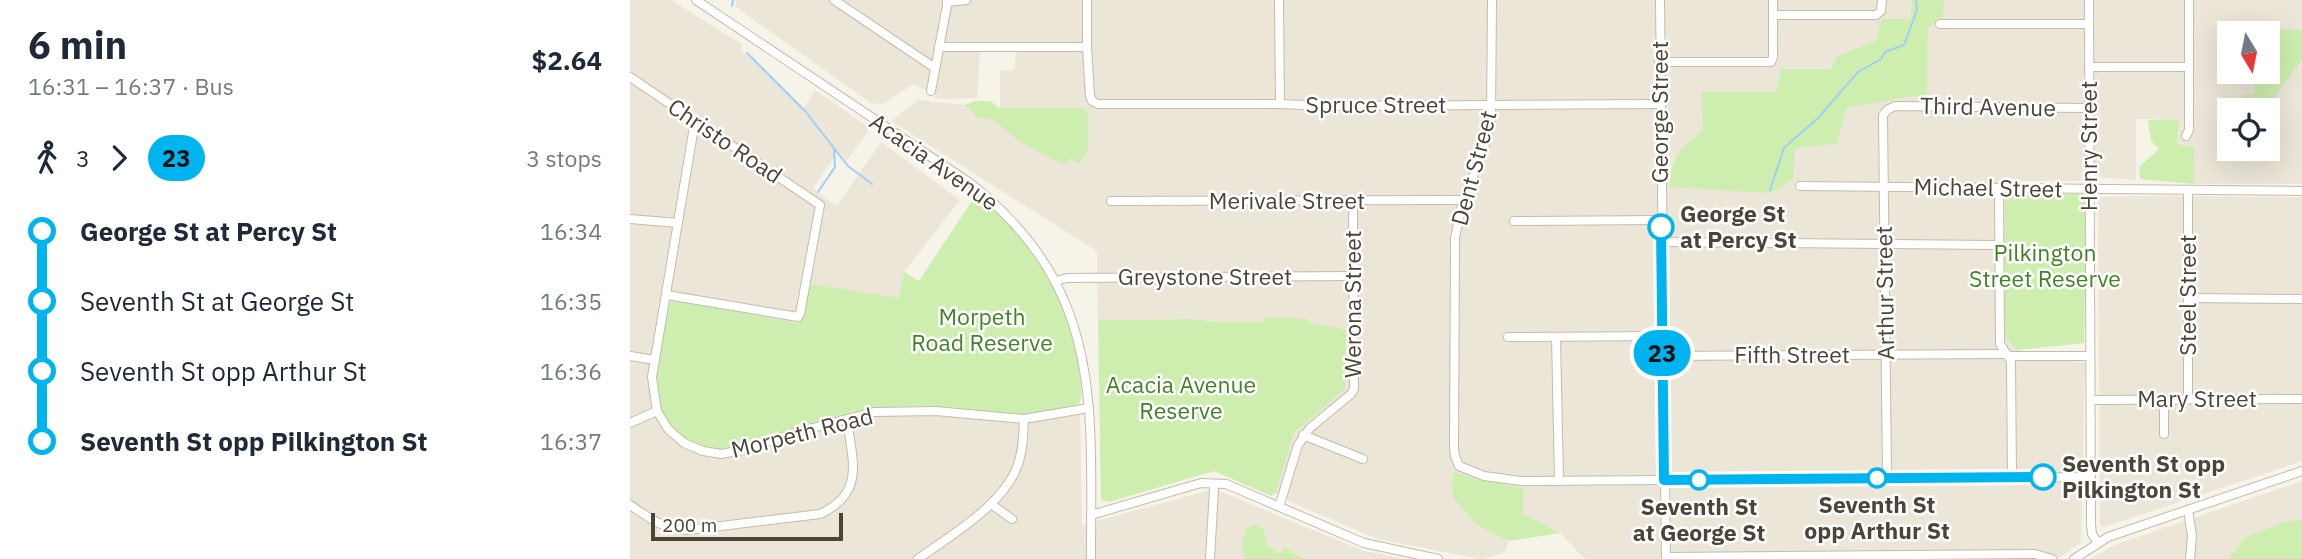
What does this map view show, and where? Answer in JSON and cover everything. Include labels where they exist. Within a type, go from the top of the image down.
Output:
[{"type":"street","name":"Acacia Avenue","points":[[696,0],[970,183],[997,204],[1040,254],[1056,281],[1079,340],[1089,408],[1091,559]]},
{"type":"street","points":[[836,0],[935,68]]},
{"type":"street","points":[[931,91],[948,1],[966,0]]},
{"type":"street","points":[[939,47],[1087,47],[1087,0]]},
{"type":"street","points":[[1279,0],[1280,104]]},
{"type":"street","name":"Dent Street","points":[[1492,0],[1492,105],[1484,149],[1463,200],[1456,233],[1456,462],[1462,468],[1494,478],[1559,481]]},
{"type":"street","name":"George Street","points":[[1660,0],[1666,558]]},
{"type":"street","points":[[1659,62],[1771,62],[1773,0]]},
{"type":"street","points":[[1773,15],[1880,13],[1882,0]]},
{"type":"street","name":"Henry Street","points":[[2089,0],[2091,530],[2098,543]]},
{"type":"street","points":[[2186,136],[2189,130],[2189,0]]},
{"type":"street","points":[[1940,24],[2089,24]]},
{"type":"street","name":"Spruce Street","points":[[1087,47],[1090,96],[1092,101],[1098,104],[1660,104]]},
{"type":"street","points":[[2089,67],[2189,67]]},
{"type":"street","name":"Christo Road","points":[[630,77],[820,205],[800,314],[793,318],[667,295]]},
{"type":"street","name":"Third Avenue","points":[[1887,110],[1895,106],[2089,108]]},
{"type":"street","name":"Arthur Street","points":[[1887,110],[1883,115],[1882,187],[1887,478]]},
{"type":"street","points":[[630,423],[657,411],[652,377],[695,121]]},
{"type":"street","name":"Michael Street","points":[[1800,186],[2302,191]]},
{"type":"street","points":[[1998,188],[2000,344],[2011,361],[2012,477]]},
{"type":"street","name":"Steel Street","points":[[2188,191],[2188,399]]},
{"type":"street","name":"Merivale Street","points":[[1111,201],[1463,200]]},
{"type":"street","name":"Werona Street","points":[[1279,507],[1303,435],[1354,389],[1353,201]]},
{"type":"street","points":[[630,219],[678,223]]},
{"type":"street","points":[[1514,221],[1661,220]]},
{"type":"street","points":[[1661,242],[1998,245]]},
{"type":"street","name":"Greystone Street","points":[[1056,281],[1067,278],[1354,276]]},
{"type":"street","points":[[2189,298],[2302,299]]},
{"type":"street","points":[[1508,337],[1662,336]]},
{"type":"street","points":[[1556,337],[1559,481],[2091,477]]},
{"type":"street","points":[[630,356],[655,360]]},
{"type":"street","name":"Fifth Street","points":[[1662,356],[2089,356]]},
{"type":"street","points":[[2164,399],[2164,434]]},
{"type":"street","name":"Mary Street","points":[[2091,400],[2302,399]]},
{"type":"street","name":"Morpeth Road","points":[[657,411],[668,429],[684,443],[703,451],[721,454],[874,412],[936,411],[1024,419],[1089,408]]},
{"type":"street","points":[[630,505],[659,525],[688,530],[820,514],[836,507],[848,495],[853,479],[847,419]]},
{"type":"street","points":[[918,559],[991,504],[1006,488],[1023,448],[1024,419]]},
{"type":"street","points":[[1303,435],[1363,459]]},
{"type":"street","points":[[2074,559],[2116,534],[2302,471]]},
{"type":"street","points":[[1091,515],[1201,483],[1214,482],[1226,484],[1373,547],[1438,559]]},
{"type":"street","points":[[1210,559],[1214,489]]},
{"type":"street","points":[[991,504],[1012,519]]},
{"type":"street","points":[[2188,510],[2192,536],[2190,559]]},
{"type":"street","points":[[1666,558],[2035,555],[2052,559]]},
{"type":"shaded area","points":[[630,0],[671,0],[743,45],[740,49],[804,108],[815,90],[870,128],[847,161],[838,151],[813,188],[836,207],[881,142],[960,200],[904,272],[899,299],[809,284],[803,319],[798,323],[674,301],[707,448],[727,449],[878,407],[938,406],[981,411],[1075,406],[1080,402],[1082,525],[1214,489],[1364,551],[1405,559],[630,559]]},
{"type":"shaded area","points":[[736,0],[1912,0],[1912,19],[1876,41],[1838,56],[1831,69],[1781,69],[1777,92],[1703,130],[1678,153],[1670,166],[1670,187],[1795,148],[1837,144],[1845,108],[1927,96],[1928,27],[1943,16],[1944,0],[2302,0],[2302,184],[2194,184],[2194,148],[2177,145],[2179,120],[2136,119],[2136,180],[2098,177],[2078,181],[2005,181],[2005,337],[2017,350],[2085,363],[2081,543],[2057,559],[1585,559],[1560,533],[1523,514],[1475,479],[1454,471],[1477,525],[1508,541],[1505,553],[1481,559],[1378,539],[1293,503],[1276,493],[1294,433],[1345,389],[1346,330],[1191,319],[1098,320],[1097,251],[891,121],[918,100],[965,105],[978,118],[991,119],[1022,143],[1064,164],[1070,157],[1078,164],[1081,108],[1000,108],[1000,71],[1014,70],[1016,51],[980,51],[977,98],[935,99],[935,95],[913,84],[883,104],[871,103],[736,7]]},
{"type":"shaded area","points":[[2102,197],[2302,197],[2302,461],[2104,527],[2100,525],[2098,201]]},
{"type":"shaded area","points":[[2302,481],[2302,527],[2250,559],[2091,559],[2112,546]]},
{"type":"green space","points":[[1912,0],[1944,0],[1943,16],[1928,28],[1927,96],[1846,108],[1837,144],[1795,148],[1793,179],[1771,193],[1670,187],[1674,160],[1703,130],[1702,92],[1776,92],[1781,69],[1831,69],[1837,56],[1876,41],[1882,19],[1911,19]]},
{"type":"green space","points":[[2281,29],[2302,30],[2302,60],[2276,98],[2242,98],[2242,95],[2254,94],[2255,84],[2280,84]]},
{"type":"green space","points":[[975,101],[990,101],[1000,108],[1086,110],[1088,152],[1078,164],[1070,158],[1064,165],[1022,143],[991,119],[978,118],[965,105]]},
{"type":"green space","points":[[2148,120],[2179,120],[2177,144],[2194,148],[2194,184],[2140,179],[2139,167],[2159,149],[2151,141]]},
{"type":"green space","name":"Pilkington Street Reserve","points":[[2005,194],[2087,194],[2084,343],[2017,350],[2005,337]]},
{"type":"green space","name":"Morpeth Road Reserve","points":[[976,195],[1014,230],[1045,272],[1058,296],[1075,345],[1081,386],[1080,402],[1066,409],[1030,413],[937,406],[856,411],[736,448],[717,449],[698,446],[679,436],[662,416],[655,377],[667,309],[671,302],[678,301],[798,323],[803,319],[809,284],[899,298],[904,272],[919,281]]},
{"type":"green space","name":"Acacia Avenue Reserve","points":[[1264,317],[1307,319],[1308,322],[1346,330],[1345,389],[1294,433],[1276,493],[1271,496],[1214,471],[1109,502],[1101,500],[1098,320],[1191,319],[1264,322]]},
{"type":"green space","points":[[1454,471],[1475,479],[1523,488],[1523,514],[1560,533],[1508,541],[1477,525],[1454,499],[1451,485]]},
{"type":"green space","points":[[2302,520],[2302,559],[2228,559],[2246,537],[2284,522]]},
{"type":"green space","points":[[1255,525],[1264,530],[1267,546],[1280,554],[1285,548],[1304,559],[1245,559],[1242,545],[1246,528]]},
{"type":"waterway","points":[[732,6],[733,0]]},
{"type":"waterway","points":[[1770,190],[1784,148],[1818,118],[1858,72],[1881,59],[1885,52],[1904,45],[1917,10],[1916,0]]},
{"type":"waterway","points":[[747,53],[805,111],[848,166],[872,184]]},
{"type":"waterway","points":[[818,192],[835,167],[834,149]]},
{"type":"bus line","name":"23","points":[[1661,227],[1664,480],[2043,477]]},
{"type":"place","name":"George St at Percy St","points":[[1661,227]]},
{"type":"place","name":"Seventh St opp Pilkington St","points":[[2043,477]]},
{"type":"place","name":"Seventh St opp Arthur St","points":[[1877,478]]},
{"type":"place","name":"Seventh St at George St","points":[[1699,480]]}]
